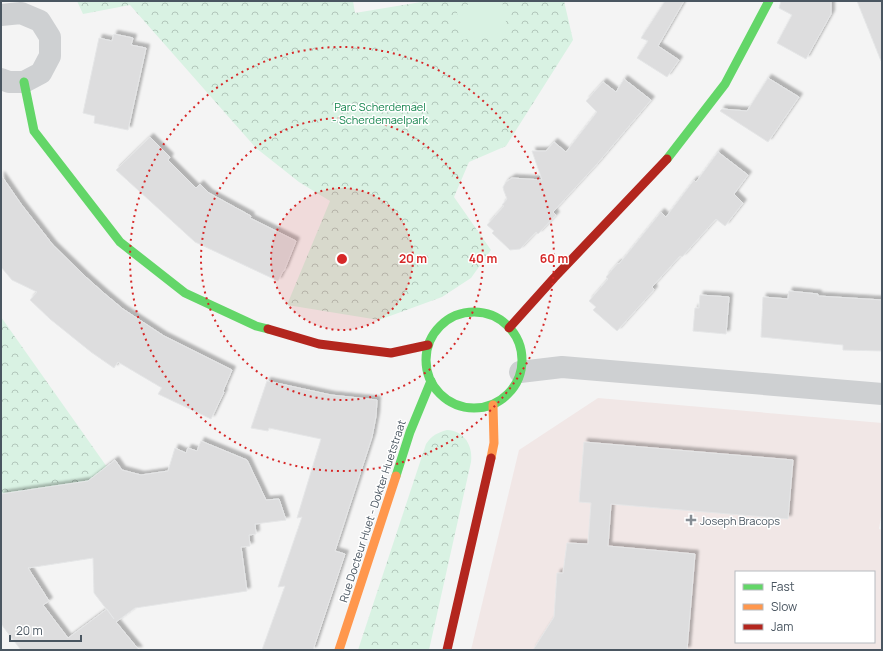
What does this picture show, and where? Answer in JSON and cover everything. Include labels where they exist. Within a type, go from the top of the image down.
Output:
[{"type":"street","points":[[509,328],[554,278],[666,161],[724,84],[769,1]]},
{"type":"street","points":[[1,15],[21,12],[40,21],[50,37],[50,56],[41,73],[24,82],[9,82],[1,79]]},
{"type":"street","points":[[24,82],[34,132],[120,242],[185,294],[256,326],[319,344],[391,353],[428,346]]},
{"type":"street","points":[[467,313],[483,313],[497,318],[509,328],[518,341],[522,356],[520,372],[515,385],[505,397],[493,405],[476,409],[460,406],[443,397],[431,382],[426,364],[428,346],[434,334],[442,324],[453,317],[467,313]]},
{"type":"street","points":[[520,372],[562,367],[882,394]]},
{"type":"street","name":"Rue Docteur Huet - Dokter Huetstraat","points":[[339,650],[410,432],[431,382]]},
{"type":"street","points":[[447,650],[494,443],[493,405]]},
{"type":"shaded area","name":"Joseph Bracops","points":[[598,398],[882,423],[882,511],[879,529],[882,530],[882,650],[471,650],[519,450]]},
{"type":"green space","name":"Parc Scherdemael - Scherdemaelpark","points":[[77,1],[353,1],[355,13],[427,1],[564,1],[573,40],[506,146],[469,162],[454,197],[491,250],[471,278],[442,297],[379,320],[287,305],[330,201],[299,182],[256,148],[130,5],[83,14]]},
{"type":"green space","points":[[488,1],[502,1],[508,32],[462,40],[456,7]]},
{"type":"green space","points":[[1,317],[107,467],[88,481],[1,494]]},
{"type":"green space","points":[[447,430],[458,433],[466,440],[469,445],[471,462],[429,650],[358,650],[426,444],[430,438]]},
{"type":"building","points":[[665,1],[684,1],[658,46],[679,60],[667,77],[637,58],[648,41],[641,38]]},
{"type":"building","points":[[781,1],[831,1],[831,14],[806,59],[777,43],[792,15],[779,8]]},
{"type":"building","points":[[857,1],[882,1],[882,61],[881,61]]},
{"type":"building","points":[[114,34],[133,38],[131,45],[146,48],[128,130],[94,123],[95,116],[83,113],[99,38],[112,41]]},
{"type":"building","points":[[768,78],[799,97],[768,142],[720,111],[722,109],[747,111]]},
{"type":"building","points":[[624,79],[651,100],[597,164],[553,212],[556,215],[538,234],[536,232],[520,249],[510,250],[492,233],[494,231],[487,225],[504,206],[502,205],[507,199],[503,187],[506,182],[512,178],[542,180],[532,151],[546,151],[554,142],[566,152],[597,112],[586,101],[603,82],[616,92]]},
{"type":"building","points":[[150,137],[170,157],[168,160],[196,188],[200,184],[209,193],[251,216],[250,218],[296,241],[284,271],[278,281],[195,242],[116,170]]},
{"type":"building","points":[[718,152],[748,175],[734,194],[743,203],[725,226],[716,219],[682,257],[680,256],[652,287],[654,289],[653,291],[617,331],[593,310],[596,307],[589,301],[608,279],[606,277],[618,263],[619,264],[661,212],[666,217],[694,180],[696,182]]},
{"type":"building","points":[[1,175],[21,204],[53,245],[105,294],[123,309],[164,336],[232,370],[223,391],[224,392],[211,419],[158,394],[162,388],[118,362],[114,368],[91,352],[50,319],[30,300],[37,292],[12,280],[1,267]]},
{"type":"building","points":[[789,291],[818,294],[818,296],[882,300],[882,351],[843,350],[843,345],[761,337],[763,297],[788,299]]},
{"type":"building","points":[[700,295],[729,297],[726,334],[693,331],[695,308],[699,308]]},
{"type":"building","points":[[267,381],[331,395],[377,400],[372,437],[335,551],[345,554],[313,650],[262,650],[285,586],[278,587],[302,517],[297,518],[321,439],[269,428],[268,431],[251,428]]},
{"type":"building","points":[[201,441],[247,460],[266,500],[279,499],[286,520],[255,524],[256,534],[249,535],[250,546],[241,547],[247,591],[135,608],[116,622],[139,650],[21,650],[1,624],[1,494],[88,481],[115,460],[122,470],[141,475],[168,471],[175,448],[186,453],[188,448],[197,451]],"holes":[[[93,558],[94,593],[107,609],[68,638],[43,605],[49,601],[28,568]]]},
{"type":"building","points":[[584,442],[793,460],[788,519],[611,504],[608,546],[695,554],[687,650],[533,650],[554,617],[557,573],[563,573],[567,543],[588,544],[591,503],[579,502]]},
{"type":"traffic: fast","points":[[667,159],[725,84],[769,1]]},
{"type":"traffic: fast","points":[[24,82],[34,131],[120,242],[185,293],[256,326],[268,329]]},
{"type":"traffic: fast","points":[[474,312],[492,316],[508,326],[518,342],[522,360],[518,378],[508,394],[492,404],[474,408],[456,404],[440,394],[430,378],[426,360],[430,342],[440,326],[456,316],[474,312]]},
{"type":"traffic: fast","points":[[396,476],[410,432],[431,381]]},
{"type":"traffic: slow","points":[[491,458],[494,443],[493,405]]},
{"type":"traffic: slow","points":[[339,650],[396,476]]},
{"type":"traffic: jam","points":[[509,328],[554,278],[667,159]]},
{"type":"traffic: jam","points":[[268,329],[319,344],[391,353],[428,345]]},
{"type":"traffic: jam","points":[[447,650],[491,458]]},
{"type":"place","name":"Joseph Bracops","points":[[691,520]]}]
